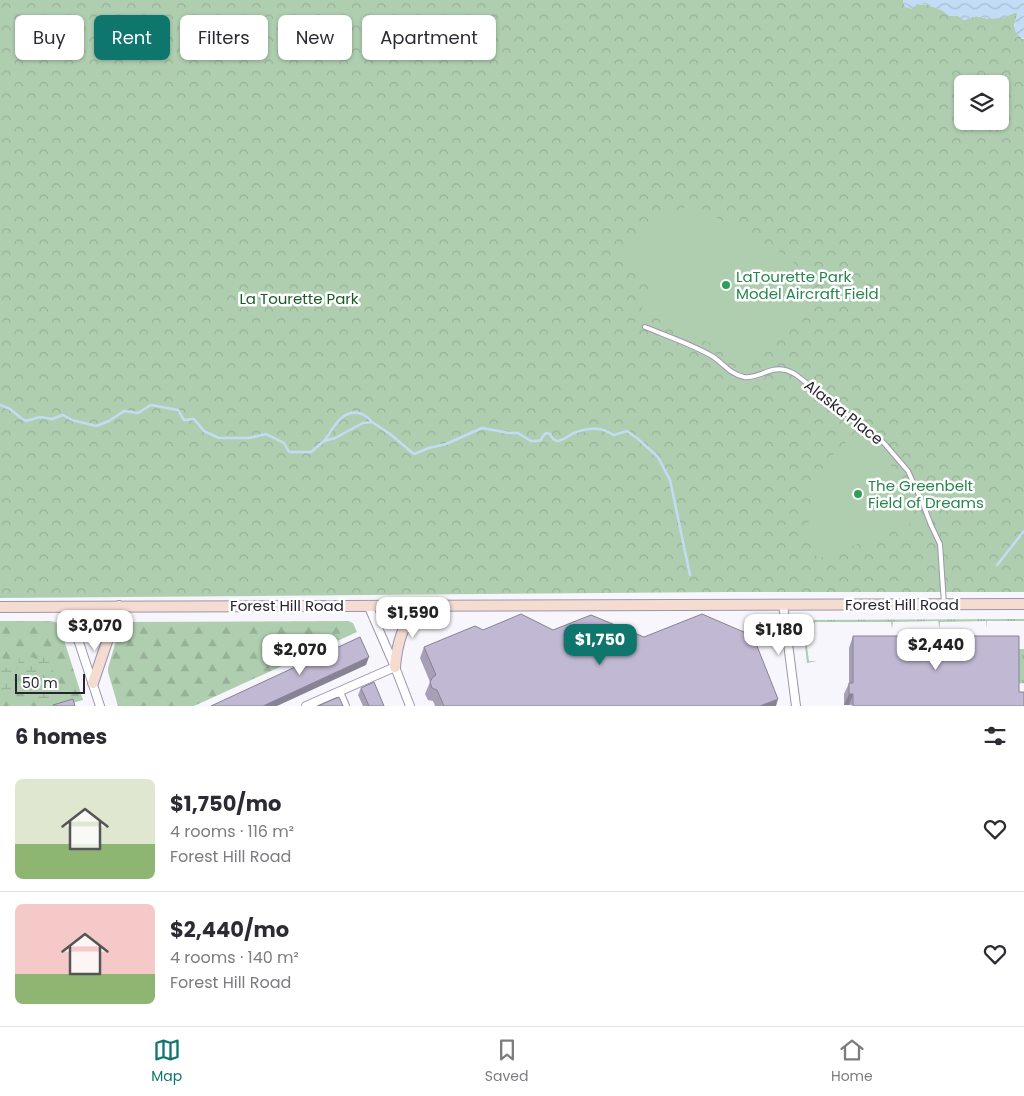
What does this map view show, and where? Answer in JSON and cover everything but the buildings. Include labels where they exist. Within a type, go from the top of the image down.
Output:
[{"type":"street","points":[[783,604],[796,706]]},
{"type":"street","name":"Forest Hill Road","points":[[0,607],[1024,604]]},
{"type":"street","points":[[368,605],[410,706]]},
{"type":"street","points":[[395,667],[397,649],[402,632],[409,616],[418,605]]},
{"type":"street","points":[[67,606],[100,706]]},
{"type":"street","points":[[93,683],[119,606]]},
{"type":"street","points":[[306,706],[395,667]]},
{"type":"street","points":[[339,692],[345,706]]},
{"type":"lane","name":"Alaska Place","points":[[645,327],[693,346],[713,357],[734,374],[743,377],[777,369],[795,374],[884,443],[908,471],[940,544],[944,604]]},
{"type":"green space","name":"La Tourette Park","points":[[0,0],[903,0],[905,7],[917,4],[928,5],[942,10],[950,16],[958,15],[964,20],[976,16],[989,19],[1018,12],[1014,26],[1022,39],[1024,39],[1024,592],[732,592],[0,598]]},
{"type":"green space","name":"LaTourette Park Model Aircraft Field","points":[[690,203],[793,259],[799,280],[808,298],[793,326],[751,362],[641,311],[651,290],[649,277],[625,263],[622,254],[667,209],[678,213]]},
{"type":"green space","name":"The Greenbelt Field of Dreams","points":[[864,433],[883,448],[900,485],[912,518],[910,524],[818,559],[812,545],[809,530],[811,499],[815,484],[822,470],[841,447],[851,438]]},
{"type":"green space","points":[[1024,619],[1024,621],[987,621],[987,629],[986,621],[940,622],[940,629],[938,621],[893,622],[892,629],[891,622],[815,622],[813,630],[805,632],[809,661],[817,661],[807,663],[802,620]]},
{"type":"green space","points":[[0,621],[50,621],[59,624],[83,700],[62,706],[0,706]]},
{"type":"green space","points":[[348,621],[353,623],[357,632],[194,706],[118,706],[108,672],[120,627],[126,622]]},
{"type":"green space","points":[[1015,649],[1024,649],[1024,683],[1015,684]]},
{"type":"green space","points":[[49,654],[54,655],[57,662],[51,678],[53,695],[42,699],[21,692],[0,693],[0,667],[4,666],[9,670],[15,671],[18,668],[20,656],[26,660],[32,657],[37,660]]},
{"type":"water","points":[[903,0],[1024,0],[1024,39],[1017,34],[1014,28],[1017,12],[1003,18],[989,19],[976,16],[964,20],[958,16],[950,16],[942,10],[928,5],[917,4],[912,9],[905,7]]},
{"type":"waterway","points":[[0,405],[10,409],[26,421],[40,417],[52,419],[63,415],[72,420],[96,426],[109,421],[124,411],[138,413],[151,405],[178,410],[184,420],[194,419],[204,431],[219,438],[249,438],[266,434],[284,443],[289,452],[311,452],[324,441],[335,438],[363,423],[372,422],[414,454],[446,444],[482,428],[518,433],[531,441],[541,440],[546,433],[558,441],[586,429],[601,429],[614,435],[627,431],[658,457],[670,480],[690,575]]},
{"type":"waterway","points":[[325,440],[339,420],[349,413],[362,414],[371,421]]},
{"type":"waterway","points":[[997,565],[1024,531]]},
{"type":"place","name":"LaTourette Park Model Aircraft Field","points":[[726,285]]},
{"type":"place","name":"The Greenbelt Field of Dreams","points":[[858,494]]}]
